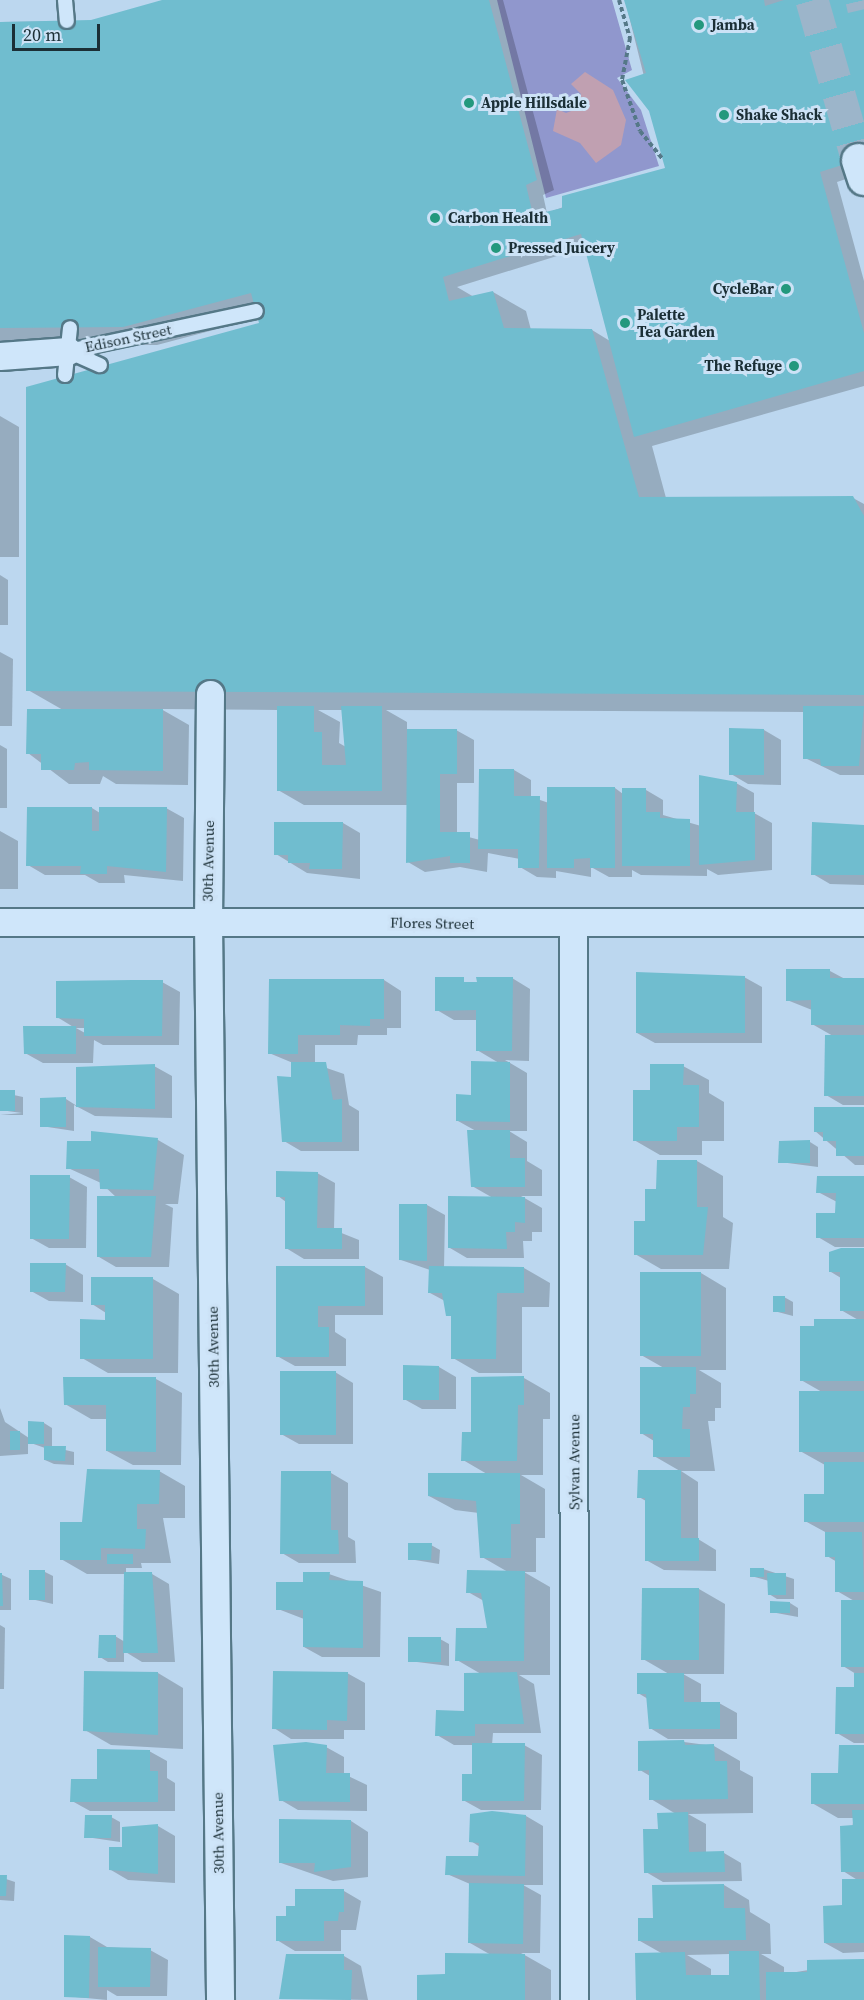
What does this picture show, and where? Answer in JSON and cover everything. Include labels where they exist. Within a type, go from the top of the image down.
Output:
[{"type":"street","name":"Edison Street","points":[[0,356],[68,352]]},
{"type":"street","name":"30th Avenue","points":[[210,694],[208,921],[220,2000]]},
{"type":"street","name":"Flores Street","points":[[0,921],[573,925],[864,922]]},
{"type":"street","name":"Sylvan Avenue","points":[[573,925],[574,2000]]},
{"type":"lane","points":[[65,0],[67,21]]},
{"type":"lane","name":"Edison Street","points":[[68,352],[256,310]]},
{"type":"lane","points":[[68,352],[100,365]]},
{"type":"path","points":[[619,0],[630,39],[622,80],[640,131],[662,158]]},
{"type":"shaded area","points":[[497,0],[612,0],[632,70],[617,78],[641,110],[659,166],[546,198]]},
{"type":"shaded area","points":[[585,72],[613,90],[626,120],[621,145],[596,163],[580,143],[553,131],[557,109],[566,113],[579,108],[581,94],[571,84]]},
{"type":"building","points":[[162,0],[489,0],[537,180],[526,185],[533,215],[562,208],[562,196],[665,168],[649,111],[625,80],[646,73],[624,0],[764,0],[765,6],[784,0],[864,0],[864,158],[820,172],[864,333],[864,371],[634,437],[581,234],[443,277],[449,301],[493,291],[504,328],[592,329],[639,497],[853,496],[864,516],[864,695],[26,691],[26,387],[259,323],[251,293],[123,327],[0,328],[0,22],[91,20]]},
{"type":"building","points":[[277,706],[314,706],[314,732],[322,732],[322,765],[346,765],[341,706],[382,706],[382,791],[277,791]]},
{"type":"building","points":[[803,706],[864,706],[859,766],[821,766],[820,759],[803,759]]},
{"type":"building","points":[[27,709],[163,709],[163,771],[89,770],[89,762],[75,763],[74,770],[41,770],[41,754],[26,754]]},
{"type":"building","points":[[729,728],[764,729],[764,775],[729,775]]},
{"type":"building","points":[[407,729],[457,729],[457,774],[440,774],[440,832],[470,832],[470,863],[450,863],[450,856],[406,863]]},
{"type":"building","points":[[479,769],[514,769],[514,796],[540,796],[539,868],[518,868],[518,849],[478,849]]},
{"type":"building","points":[[699,775],[737,782],[736,812],[755,812],[755,860],[699,865]]},
{"type":"building","points":[[547,787],[615,787],[615,868],[590,868],[590,858],[574,859],[574,868],[547,868]]},
{"type":"building","points":[[622,788],[646,788],[646,812],[660,812],[660,818],[690,819],[690,866],[622,866]]},
{"type":"building","points":[[27,807],[92,807],[92,831],[99,831],[99,807],[167,807],[166,872],[107,866],[107,874],[80,874],[81,866],[26,866]]},
{"type":"building","points":[[274,822],[343,822],[342,869],[309,869],[310,863],[288,863],[288,855],[274,855]]},
{"type":"building","points":[[812,822],[864,825],[864,875],[811,875]]},
{"type":"building","points":[[786,969],[830,969],[830,978],[864,978],[864,1025],[811,1025],[811,1000],[786,1001]]},
{"type":"building","points":[[636,972],[745,976],[745,1033],[636,1033]]},
{"type":"building","points":[[435,977],[464,977],[464,982],[477,982],[476,977],[513,977],[512,1051],[476,1051],[476,1010],[435,1011]]},
{"type":"building","points":[[269,979],[384,979],[384,1019],[370,1019],[370,1026],[340,1025],[340,1035],[298,1035],[298,1054],[268,1054]]},
{"type":"building","points":[[163,980],[162,1036],[84,1036],[84,1019],[56,1018],[56,981]]},
{"type":"building","points":[[23,1026],[76,1026],[76,1054],[24,1054]]},
{"type":"building","points":[[825,1035],[864,1035],[864,1096],[824,1096]]},
{"type":"building","points":[[471,1061],[510,1062],[510,1122],[456,1121],[456,1094],[471,1095]]},
{"type":"building","points":[[291,1062],[326,1062],[333,1100],[342,1099],[342,1142],[282,1142],[277,1076],[291,1077]]},
{"type":"building","points":[[155,1064],[155,1109],[76,1107],[76,1067]]},
{"type":"building","points":[[650,1064],[684,1064],[683,1085],[699,1085],[699,1127],[677,1127],[677,1141],[633,1141],[633,1090],[650,1090]]},
{"type":"building","points":[[0,1090],[15,1090],[15,1111],[0,1111]]},
{"type":"building","points":[[66,1097],[66,1127],[40,1127],[40,1098]]},
{"type":"building","points":[[814,1107],[864,1107],[864,1156],[836,1156],[836,1141],[823,1141],[823,1132],[814,1132]]},
{"type":"building","points":[[467,1130],[510,1130],[510,1158],[525,1158],[525,1187],[471,1187]]},
{"type":"building","points":[[91,1131],[158,1138],[153,1190],[100,1189],[99,1169],[66,1169],[67,1141],[91,1141]]},
{"type":"building","points":[[810,1140],[810,1163],[778,1163],[779,1141]]},
{"type":"building","points":[[657,1160],[697,1160],[697,1207],[708,1207],[703,1255],[634,1255],[634,1221],[645,1221],[645,1189],[656,1189]]},
{"type":"building","points":[[276,1171],[318,1172],[317,1228],[342,1228],[342,1249],[285,1249],[285,1197],[276,1197]]},
{"type":"building","points":[[30,1175],[70,1175],[69,1239],[30,1239]]},
{"type":"building","points":[[817,1176],[864,1176],[864,1238],[816,1238],[816,1213],[835,1213],[836,1193],[816,1193]]},
{"type":"building","points":[[97,1196],[156,1196],[151,1257],[97,1257]]},
{"type":"building","points":[[448,1196],[525,1197],[525,1223],[515,1222],[515,1232],[506,1232],[507,1249],[448,1248]]},
{"type":"building","points":[[399,1204],[427,1204],[427,1261],[399,1260]]},
{"type":"building","points":[[841,1248],[864,1248],[864,1311],[840,1311],[840,1272],[829,1272],[829,1252]]},
{"type":"building","points":[[30,1263],[66,1263],[65,1292],[30,1292]]},
{"type":"building","points":[[276,1266],[365,1266],[365,1306],[318,1306],[318,1327],[329,1327],[329,1357],[276,1357]]},
{"type":"building","points":[[429,1266],[524,1267],[524,1293],[497,1293],[496,1359],[451,1359],[451,1316],[446,1316],[442,1293],[428,1293]]},
{"type":"building","points":[[640,1272],[701,1272],[701,1356],[640,1356]]},
{"type":"building","points":[[91,1277],[153,1277],[153,1359],[80,1359],[80,1319],[105,1320],[105,1305],[91,1305]]},
{"type":"building","points":[[773,1296],[785,1296],[785,1312],[773,1312]]},
{"type":"building","points":[[814,1319],[864,1319],[864,1381],[800,1381],[800,1326],[814,1326]]},
{"type":"building","points":[[403,1365],[439,1366],[439,1400],[403,1400]]},
{"type":"building","points":[[640,1367],[696,1367],[696,1394],[690,1394],[690,1407],[683,1407],[682,1429],[690,1429],[690,1457],[653,1457],[653,1434],[640,1434]]},
{"type":"building","points":[[280,1371],[336,1371],[336,1435],[280,1435]]},
{"type":"building","points":[[524,1376],[524,1405],[518,1405],[517,1461],[461,1461],[462,1432],[471,1432],[471,1377]]},
{"type":"building","points":[[63,1377],[156,1377],[156,1452],[106,1451],[106,1405],[64,1405]]},
{"type":"building","points":[[799,1391],[864,1391],[864,1452],[799,1452]]},
{"type":"building","points":[[28,1421],[44,1422],[44,1444],[28,1444]]},
{"type":"building","points":[[10,1431],[20,1431],[20,1450],[10,1450]]},
{"type":"building","points":[[44,1446],[66,1446],[65,1461],[44,1460]]},
{"type":"building","points":[[824,1462],[864,1462],[864,1522],[804,1522],[804,1494],[824,1494]]},
{"type":"building","points":[[87,1469],[160,1470],[159,1504],[137,1504],[137,1529],[146,1529],[145,1549],[101,1548],[101,1560],[60,1560],[60,1522],[82,1522]]},
{"type":"building","points":[[638,1470],[681,1470],[681,1538],[699,1538],[699,1561],[645,1561],[645,1498],[637,1498]]},
{"type":"building","points":[[281,1471],[331,1471],[331,1530],[338,1530],[339,1554],[280,1554]]},
{"type":"building","points":[[428,1473],[520,1473],[520,1524],[511,1524],[511,1558],[480,1558],[476,1501],[428,1496]]},
{"type":"building","points":[[825,1532],[862,1532],[864,1592],[835,1592],[835,1557],[825,1557]]},
{"type":"building","points":[[408,1543],[432,1543],[431,1560],[408,1560]]},
{"type":"building","points":[[107,1554],[133,1554],[133,1564],[107,1564]]},
{"type":"building","points":[[750,1568],[764,1568],[764,1577],[750,1577]]},
{"type":"building","points":[[29,1570],[45,1570],[45,1600],[29,1600]]},
{"type":"building","points":[[467,1570],[525,1571],[524,1661],[455,1661],[456,1628],[487,1628],[481,1593],[466,1593]]},
{"type":"building","points":[[124,1572],[152,1572],[158,1653],[123,1653]]},
{"type":"building","points":[[303,1572],[330,1572],[329,1580],[363,1581],[363,1648],[303,1647],[303,1610],[276,1610],[276,1582],[303,1582]]},
{"type":"building","points":[[0,1573],[2,1573],[3,1606],[0,1606]]},
{"type":"building","points":[[767,1573],[786,1573],[786,1595],[768,1595]]},
{"type":"building","points":[[642,1588],[699,1588],[699,1660],[641,1660]]},
{"type":"building","points":[[841,1600],[864,1600],[864,1667],[841,1667]]},
{"type":"building","points":[[770,1601],[790,1602],[790,1613],[770,1613]]},
{"type":"building","points":[[99,1635],[116,1635],[116,1658],[98,1658]]},
{"type":"building","points":[[408,1637],[441,1637],[441,1662],[408,1662]]},
{"type":"building","points":[[84,1671],[158,1672],[158,1735],[83,1731]]},
{"type":"building","points":[[273,1671],[348,1672],[347,1721],[327,1720],[327,1730],[272,1729]]},
{"type":"building","points":[[517,1672],[524,1724],[475,1724],[475,1736],[435,1736],[436,1710],[464,1711],[464,1673]]},
{"type":"building","points":[[637,1673],[684,1673],[684,1702],[720,1702],[720,1729],[649,1729],[646,1694],[637,1694]]},
{"type":"building","points":[[854,1673],[864,1673],[864,1734],[835,1734],[836,1687],[854,1687]]},
{"type":"building","points":[[684,1740],[685,1745],[714,1744],[715,1761],[727,1761],[728,1799],[649,1800],[649,1770],[638,1771],[638,1741]]},
{"type":"building","points":[[306,1742],[327,1745],[326,1773],[350,1773],[350,1802],[279,1801],[273,1745]]},
{"type":"building","points":[[472,1743],[525,1743],[524,1801],[462,1801],[462,1774],[472,1774]]},
{"type":"building","points":[[839,1745],[864,1745],[864,1804],[811,1804],[811,1773],[838,1773]]},
{"type":"building","points":[[97,1749],[150,1750],[150,1771],[158,1771],[158,1802],[70,1802],[71,1779],[97,1779]]},
{"type":"building","points":[[852,1810],[864,1810],[864,1872],[841,1872],[840,1826],[853,1825]]},
{"type":"building","points":[[492,1811],[526,1815],[525,1876],[445,1875],[446,1856],[478,1856],[479,1843],[469,1842],[470,1814]]},
{"type":"building","points":[[688,1812],[689,1852],[724,1851],[725,1872],[644,1873],[643,1829],[658,1829],[657,1813]]},
{"type":"building","points":[[85,1815],[112,1815],[111,1838],[84,1838]]},
{"type":"building","points":[[279,1819],[351,1820],[351,1867],[314,1872],[315,1863],[279,1863]]},
{"type":"building","points":[[158,1824],[158,1874],[109,1870],[109,1847],[122,1847],[122,1827]]},
{"type":"building","points":[[0,1875],[7,1875],[6,1896],[0,1896]]},
{"type":"building","points":[[842,1879],[864,1879],[864,1943],[824,1943],[823,1906],[842,1905]]},
{"type":"building","points":[[469,1883],[524,1884],[523,1944],[468,1943]]},
{"type":"building","points":[[724,1884],[724,1908],[745,1908],[746,1940],[638,1941],[638,1918],[653,1918],[652,1885]]},
{"type":"building","points":[[295,1889],[344,1889],[344,1912],[339,1912],[338,1921],[324,1921],[324,1941],[276,1941],[276,1916],[286,1916],[286,1906],[295,1906]]},
{"type":"building","points":[[64,1935],[90,1936],[89,1998],[64,1997]]},
{"type":"building","points":[[98,1947],[151,1948],[150,1987],[98,1987]]},
{"type":"building","points":[[729,1951],[759,1951],[760,2000],[636,2000],[635,1953],[685,1952],[686,1975],[729,1975]]},
{"type":"building","points":[[445,1953],[525,1954],[525,2000],[417,2000],[417,1975],[445,1974]]},
{"type":"building","points":[[286,1954],[344,1954],[344,1970],[352,1970],[351,2000],[279,1999]]},
{"type":"building","points":[[864,1959],[864,2000],[766,2000],[766,1972],[807,1972],[807,1960]]},
{"type":"tunnel","points":[[812,0],[858,160]]},
{"type":"tunnel","points":[[862,0],[864,9]]},
{"type":"place","name":"Jamba","points":[[699,25]]},
{"type":"place","name":"Apple Hillsdale","points":[[469,103]]},
{"type":"place","name":"Shake Shack","points":[[724,115]]},
{"type":"place","name":"Carbon Health","points":[[435,218]]},
{"type":"place","name":"Pressed Juicery","points":[[496,248]]},
{"type":"place","name":"CycleBar","points":[[786,289]]},
{"type":"place","name":"Palette Tea Garden","points":[[625,323]]},
{"type":"place","name":"The Refuge","points":[[794,366]]}]
